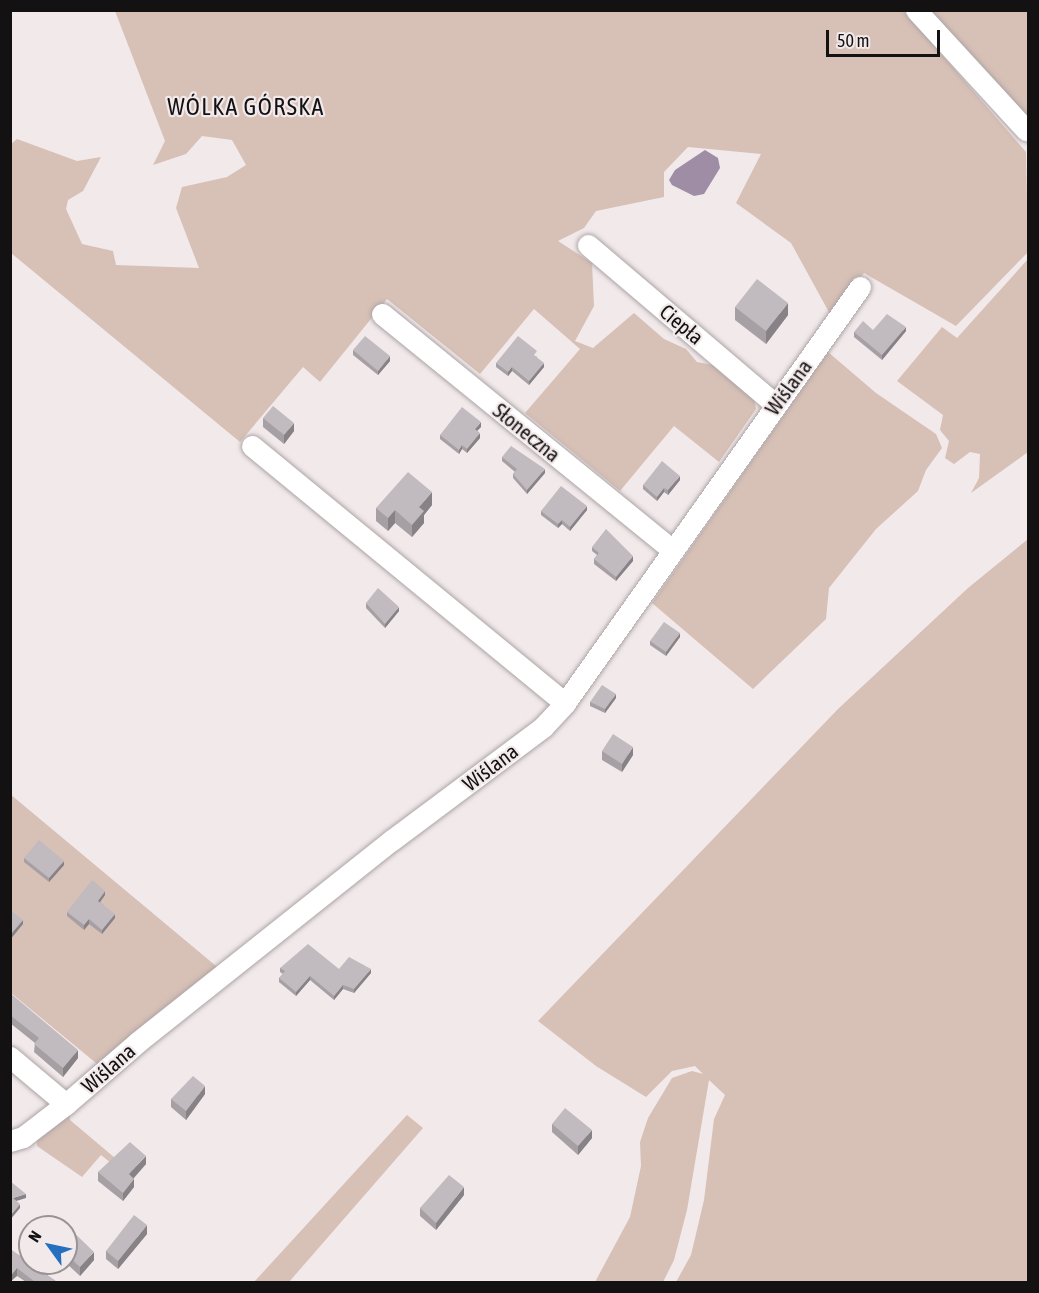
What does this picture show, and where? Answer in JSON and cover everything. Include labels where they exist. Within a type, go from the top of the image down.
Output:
[{"type":"street","points":[[916,10],[1026,130]]},
{"type":"street","name":"Ciepła","points":[[588,245],[776,404]]},
{"type":"street","name":"Wiślana","points":[[10,1141],[22,1137],[66,1104],[139,1041],[392,840],[543,727],[565,703],[671,549],[860,287]]},
{"type":"street","name":"Słoneczna","points":[[382,314],[671,549]]},
{"type":"street","points":[[252,446],[565,703]]},
{"type":"street","points":[[10,1057],[66,1104]]},
{"type":"shaded area","points":[[115,11],[904,11],[1026,152],[1028,252],[956,326],[864,273],[830,314],[791,243],[736,203],[761,154],[688,147],[664,172],[664,197],[596,211],[584,228],[558,241],[592,263],[594,306],[575,341],[593,348],[634,313],[664,339],[686,349],[697,362],[718,366],[754,398],[756,409],[719,462],[674,426],[620,491],[525,413],[580,349],[534,309],[480,374],[387,299],[320,382],[303,367],[240,442],[11,253],[11,144],[17,139],[77,161],[101,157],[83,191],[68,200],[66,209],[82,244],[113,251],[116,265],[199,268],[176,208],[182,187],[227,177],[246,165],[232,140],[202,136],[186,154],[153,165],[165,141]]},
{"type":"shaded area","points":[[930,11],[1028,11],[1028,117],[999,85]]},
{"type":"shaded area","points":[[705,150],[718,158],[720,168],[704,194],[694,196],[672,185],[669,180],[675,170]]},
{"type":"shaded area","points":[[1028,259],[1028,452],[971,493],[979,478],[980,454],[970,452],[954,464],[945,458],[949,441],[940,430],[943,415],[897,381],[942,327],[957,338]]},
{"type":"shaded area","points":[[828,352],[876,393],[936,434],[942,448],[926,470],[918,491],[876,529],[829,588],[826,619],[753,689],[652,603]]},
{"type":"shaded area","points":[[1028,539],[1028,1282],[676,1282],[691,1255],[704,1200],[714,1119],[725,1095],[709,1080],[687,1210],[674,1260],[663,1282],[595,1282],[630,1217],[641,1166],[640,1142],[648,1118],[672,1078],[692,1071],[703,1074],[695,1066],[672,1071],[646,1097],[596,1066],[538,1021],[838,709],[968,588]]},
{"type":"shaded area","points":[[10,794],[222,971],[102,1068],[11,993]]},
{"type":"shaded area","points":[[69,1110],[70,1120],[115,1158],[111,1163],[101,1155],[82,1177],[37,1146],[37,1134]]},
{"type":"shaded area","points":[[407,1115],[423,1128],[289,1282],[254,1282]]},
{"type":"building","points":[[757,279],[788,303],[766,331],[735,307]]},
{"type":"building","points":[[887,314],[906,327],[882,355],[854,332],[863,321],[873,330]]},
{"type":"building","points":[[365,336],[390,356],[378,371],[353,350]]},
{"type":"building","points":[[518,336],[537,351],[534,355],[544,363],[529,381],[512,367],[508,372],[496,363]]},
{"type":"building","points":[[273,406],[294,423],[284,435],[263,418]]},
{"type":"building","points":[[462,407],[481,422],[475,429],[480,433],[467,449],[462,445],[459,450],[440,435]]},
{"type":"building","points":[[511,446],[545,469],[527,490],[513,474],[517,469],[502,457]]},
{"type":"building","points":[[662,461],[680,476],[668,490],[664,488],[657,497],[643,485]]},
{"type":"building","points":[[408,472],[432,492],[419,507],[424,511],[412,525],[395,510],[388,518],[376,508]]},
{"type":"building","points":[[561,486],[587,506],[570,527],[562,520],[558,524],[541,511]]},
{"type":"building","points":[[606,529],[633,556],[616,577],[594,559],[599,553],[592,547]]},
{"type":"building","points":[[378,588],[399,607],[385,624],[366,603]]},
{"type":"building","points":[[664,622],[680,633],[666,652],[650,641]]},
{"type":"building","points":[[602,685],[616,694],[605,709],[590,702]]},
{"type":"building","points":[[613,734],[633,747],[622,764],[602,751]]},
{"type":"building","points":[[39,840],[64,861],[49,878],[24,858]]},
{"type":"building","points":[[92,880],[105,891],[98,901],[115,914],[102,930],[89,919],[84,925],[67,912]]},
{"type":"building","points":[[10,910],[23,920],[10,935]]},
{"type":"building","points":[[308,944],[339,969],[349,957],[371,969],[354,989],[343,985],[334,996],[310,976],[296,992],[279,978],[285,971],[280,968]]},
{"type":"building","points":[[10,993],[78,1050],[63,1068],[34,1044],[39,1038],[10,1015]]},
{"type":"building","points":[[193,1076],[205,1086],[186,1111],[171,1099]]},
{"type":"building","points":[[565,1108],[592,1130],[578,1146],[552,1124]]},
{"type":"building","points":[[130,1142],[146,1156],[129,1174],[134,1179],[123,1193],[98,1172]]},
{"type":"building","points":[[449,1175],[464,1187],[436,1223],[420,1208]]},
{"type":"building","points":[[10,1181],[26,1194],[13,1198],[20,1204],[10,1216]]},
{"type":"building","points":[[134,1215],[147,1225],[118,1261],[106,1251]]},
{"type":"building","points":[[78,1237],[94,1252],[80,1267],[78,1265]]},
{"type":"building","points":[[10,1249],[18,1255],[18,1269],[10,1276]]},
{"type":"building","points":[[26,1275],[47,1275],[57,1282],[35,1282]]},
{"type":"district","name":"WÓLKA GÓRSKA","points":[[246,107]]}]
